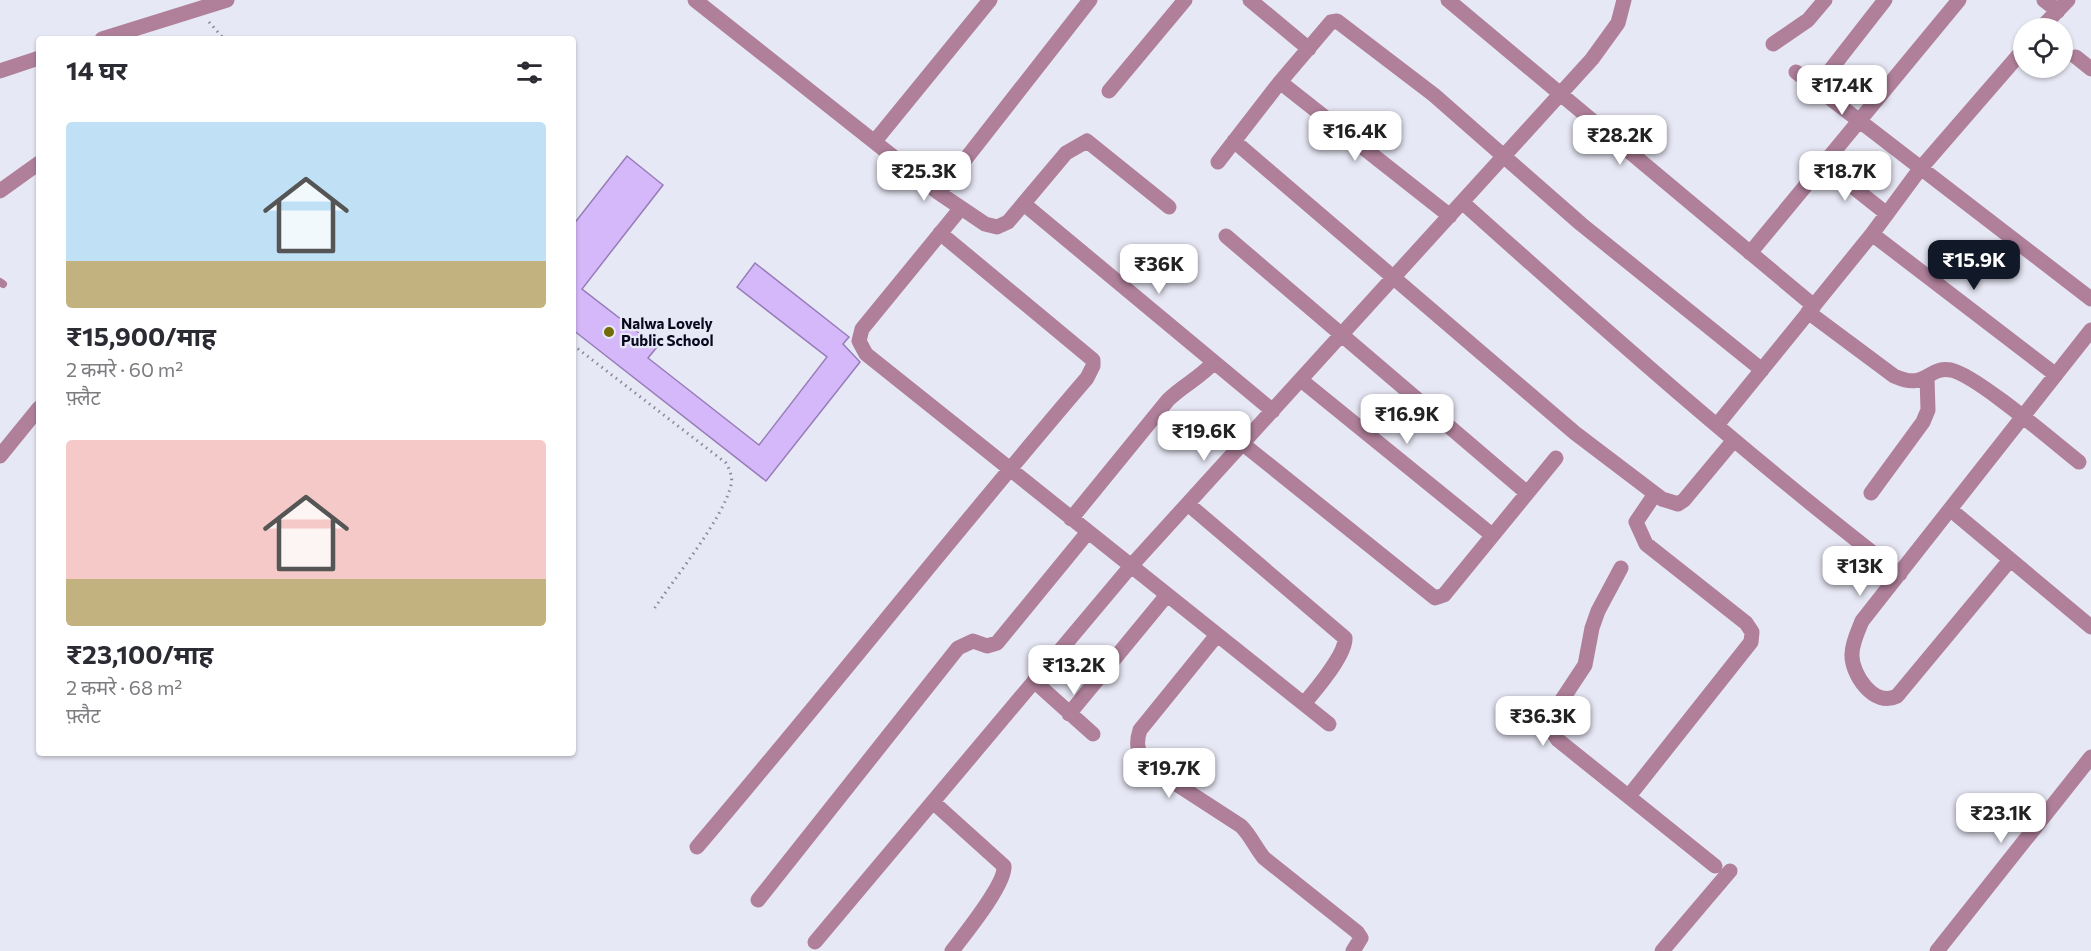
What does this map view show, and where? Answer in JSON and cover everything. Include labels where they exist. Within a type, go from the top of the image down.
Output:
[{"type":"street","points":[[112,36],[227,0]]},
{"type":"street","points":[[696,0],[939,193],[985,224],[998,227],[1008,222],[1066,153],[1087,141],[1169,207]]},
{"type":"street","points":[[875,141],[990,0]]},
{"type":"street","points":[[939,193],[1090,0]]},
{"type":"street","points":[[1109,91],[1185,0]]},
{"type":"street","points":[[1250,0],[1309,49]]},
{"type":"street","points":[[1448,0],[1750,253],[1811,309],[1894,376],[1910,383],[1939,371],[1957,372],[2023,417],[2079,462]]},
{"type":"street","points":[[815,942],[1131,566],[1592,59],[1618,23],[1624,0]]},
{"type":"street","points":[[1806,0],[1808,20]]},
{"type":"street","points":[[1773,44],[1808,20],[1825,0]]},
{"type":"street","points":[[1817,87],[1885,0]]},
{"type":"street","points":[[1750,253],[1959,0]]},
{"type":"street","points":[[2044,0],[2063,5],[2051,18]]},
{"type":"street","points":[[1218,162],[1280,82],[1332,22],[1343,24],[1434,95],[1581,224],[1762,370]]},
{"type":"street","points":[[2076,57],[2091,69]]},
{"type":"street","points":[[0,71],[36,59]]},
{"type":"street","points":[[1717,425],[1872,234],[1920,169],[2013,62]]},
{"type":"street","points":[[1796,72],[2091,299]]},
{"type":"street","points":[[1280,82],[1450,216]]},
{"type":"street","points":[[1234,141],[1575,433],[1671,504],[1684,500],[1734,440]]},
{"type":"street","points":[[1824,164],[1887,214]]},
{"type":"street","points":[[0,191],[36,165]]},
{"type":"street","points":[[1462,202],[1734,440],[1900,574]]},
{"type":"street","points":[[1024,204],[1273,411]]},
{"type":"street","points":[[961,208],[862,329],[859,342],[866,354],[1329,724]]},
{"type":"street","points":[[697,847],[831,689],[1009,469],[1087,378],[1094,366],[1093,360],[940,233]]},
{"type":"street","points":[[1872,234],[2056,375]]},
{"type":"street","points":[[1226,236],[1527,493]]},
{"type":"street","points":[[2010,560],[1897,696],[1891,699],[1879,698],[1858,677],[1852,654],[1862,621],[2091,330]]},
{"type":"street","points":[[1071,519],[1168,400],[1181,387],[1200,378],[1214,362]]},
{"type":"street","points":[[1871,493],[1923,423],[1929,399],[1927,377]]},
{"type":"street","points":[[1301,380],[1492,535]]},
{"type":"street","points":[[0,456],[36,412]]},
{"type":"street","points":[[1243,444],[1434,598],[1444,595],[1556,458]]},
{"type":"street","points":[[1629,796],[1751,642],[1752,632],[1746,623],[1646,544],[1639,535],[1636,522],[1655,494]]},
{"type":"street","points":[[1188,504],[1345,638],[1346,645],[1338,658],[1304,704]]},
{"type":"street","points":[[1951,510],[2091,627]]},
{"type":"street","points":[[758,900],[958,648],[973,641],[987,646],[997,643],[1088,532]]},
{"type":"street","points":[[1622,568],[1598,611],[1592,628],[1586,665],[1550,718],[1552,730],[1558,740],[1715,866]]},
{"type":"street","points":[[1069,714],[1167,595]]},
{"type":"street","points":[[1217,635],[1140,730],[1136,742],[1138,753],[1147,765],[1241,826],[1252,837],[1255,847],[1264,858],[1357,932],[1360,938],[1353,951]]},
{"type":"street","points":[[1034,681],[1093,734]]},
{"type":"street","points":[[1937,951],[2091,757]]},
{"type":"street","points":[[933,802],[1004,866],[1005,871],[952,951]]},
{"type":"street","points":[[1662,951],[1730,872]]},
{"type":"path","points":[[197,10],[221,36]]},
{"type":"path","points":[[576,347],[726,463],[731,473],[732,484],[722,508],[654,609]]},
{"type":"building","points":[[627,156],[663,185],[582,289],[657,347],[648,358],[759,445],[827,357],[737,287],[755,263],[849,337],[843,344],[860,362],[766,481],[576,332],[576,221]]},
{"type":"place","name":"Nalwa Lovely Public School","points":[[609,332]]}]
